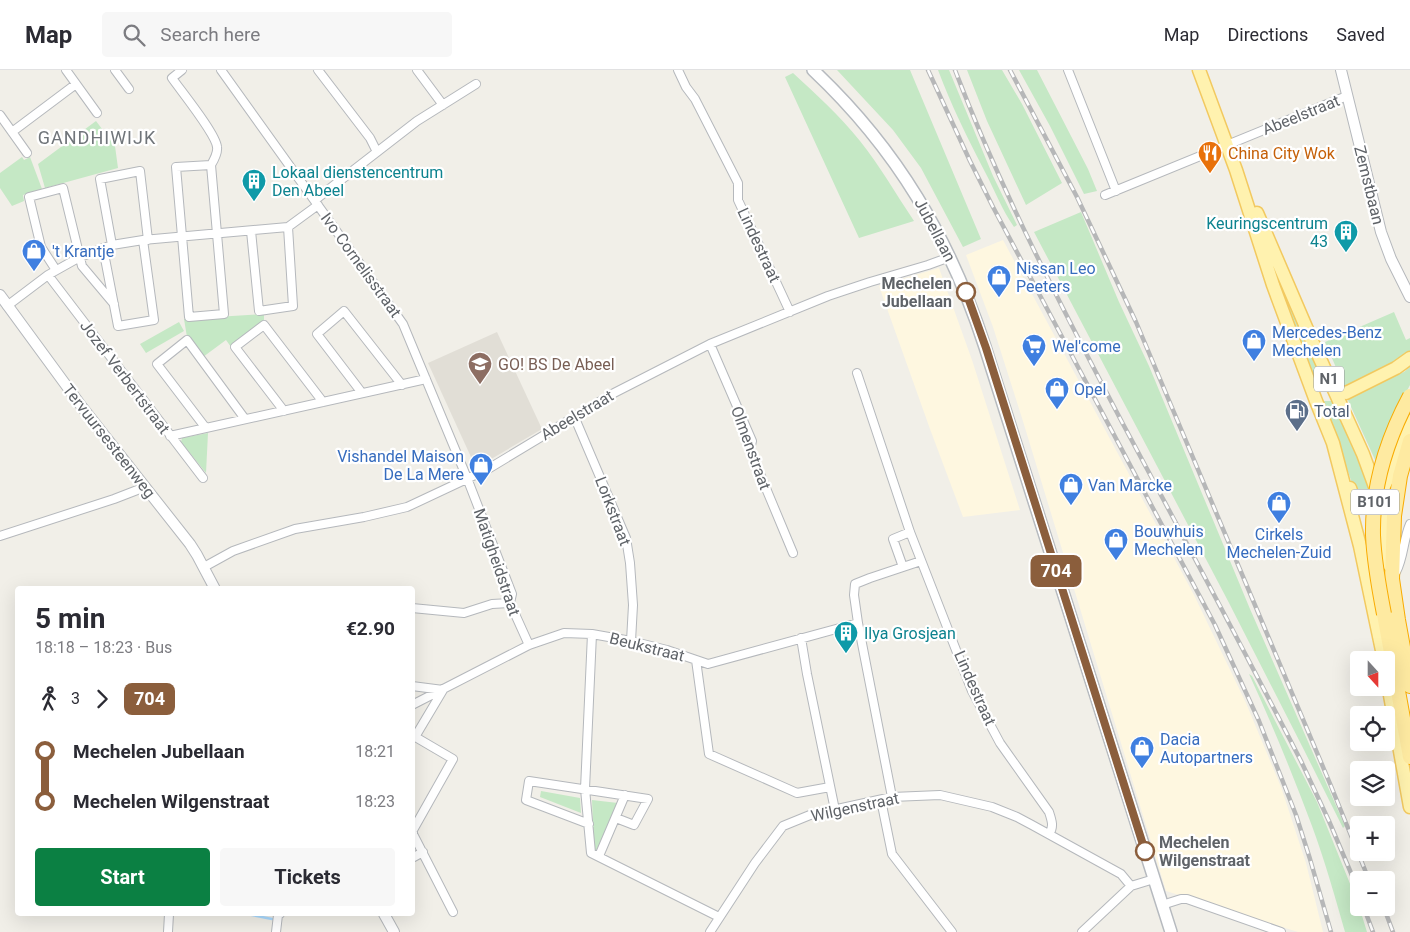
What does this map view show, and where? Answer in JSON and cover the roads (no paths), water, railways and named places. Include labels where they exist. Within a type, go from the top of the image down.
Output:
[{"type":"highway","name":"B101","points":[[1410,396],[1396,424],[1380,471],[1373,523],[1375,556],[1384,614],[1410,757]]},
{"type":"highway","name":"B101","points":[[1410,441],[1396,496],[1392,579],[1410,686]]},
{"type":"main road","name":"Jubellaan","points":[[813,70],[848,106],[887,152],[922,203],[950,257],[968,298],[983,339],[1171,932]]},
{"type":"main road","name":"N1","points":[[1199,70],[1241,188],[1274,267],[1354,433],[1378,495],[1392,579]]},
{"type":"main road","name":"N1","points":[[1274,267],[1274,285],[1333,443],[1356,530],[1382,651]]},
{"type":"main road","points":[[1333,387],[1337,391],[1346,393],[1396,368],[1410,358]]},
{"type":"main road","points":[[1333,443],[1351,492],[1359,503],[1369,504],[1373,502],[1387,479],[1410,421]]},
{"type":"main road","points":[[1356,530],[1360,521],[1368,516],[1376,518],[1383,526]]},
{"type":"main road","points":[[1390,696],[1410,806]]},
{"type":"street","points":[[66,70],[97,113]]},
{"type":"street","points":[[115,70],[129,88]]},
{"type":"street","points":[[182,70],[172,78],[212,134],[218,147],[212,165],[224,314],[189,317],[176,167],[212,165]]},
{"type":"street","name":"Ivo Cornelisstraat","points":[[221,70],[403,324],[467,478]]},
{"type":"street","points":[[318,70],[370,138],[377,152]]},
{"type":"street","points":[[417,70],[442,105]]},
{"type":"street","name":"Lindestraat","points":[[678,70],[738,183],[738,200],[790,312]]},
{"type":"street","points":[[1068,70],[1116,191]]},
{"type":"street","name":"Zemstbaan","points":[[1341,70],[1381,232],[1391,259],[1410,297]]},
{"type":"street","points":[[12,132],[76,84]]},
{"type":"street","points":[[7,306],[48,274],[80,257],[112,245],[146,240],[288,227],[417,121],[476,84]]},
{"type":"street","name":"Abeelstraat","points":[[1105,195],[1347,96]]},
{"type":"street","points":[[0,115],[28,153]]},
{"type":"street","name":"Jozef Verbertstraat","points":[[103,248],[118,326],[154,320],[140,171],[100,179],[112,245]]},
{"type":"street","name":"Jozef Verbertstraat","points":[[56,270],[41,247],[28,197],[63,188],[82,266],[114,304]]},
{"type":"street","points":[[251,231],[259,311],[293,306],[288,227]]},
{"type":"street","name":"Abeelstraat","points":[[204,567],[233,551],[295,529],[364,517],[407,507],[488,469],[614,393],[710,344],[836,293],[950,257]]},
{"type":"street","name":"Jozef Verbertstraat","points":[[48,274],[202,478]]},
{"type":"street","name":"Tervuursesteenweg","points":[[0,295],[82,407],[190,544],[214,586]]},
{"type":"street","points":[[362,393],[317,334],[344,311],[402,385]]},
{"type":"street","points":[[284,411],[235,347],[264,325],[323,402]]},
{"type":"street","points":[[205,427],[157,364],[187,340],[245,419]]},
{"type":"street","name":"Olmenstraat","points":[[710,344],[752,441],[750,450],[793,553]]},
{"type":"street","name":"Lindestraat","points":[[857,373],[910,532],[972,691],[1000,743],[1049,812],[1053,829],[1049,834]]},
{"type":"street","points":[[170,436],[426,379]]},
{"type":"street","name":"Lorkstraat","points":[[574,416],[626,538],[633,606],[632,642]]},
{"type":"street","name":"Matigheidstraat","points":[[467,478],[512,594],[510,603],[529,645]]},
{"type":"street","points":[[0,536],[114,499],[144,487]]},
{"type":"street","points":[[1392,579],[1404,551],[1405,538],[1410,524]]},
{"type":"street","points":[[903,567],[893,539],[910,532]]},
{"type":"street","points":[[892,797],[858,623],[854,595],[855,584],[921,561]]},
{"type":"street","points":[[415,608],[464,614],[492,604],[510,603]]},
{"type":"street","name":"Beukstraat","points":[[415,704],[529,645],[564,634],[592,634],[632,642],[667,650],[708,664],[858,623]]},
{"type":"street","points":[[592,634],[585,789],[591,853],[719,917]]},
{"type":"street","points":[[801,638],[835,810]]},
{"type":"street","points":[[696,660],[709,754],[797,793],[830,786]]},
{"type":"street","points":[[415,686],[443,690],[415,734]]},
{"type":"street","points":[[415,737],[453,760],[415,826]]},
{"type":"street","points":[[588,824],[526,800],[529,781],[648,799],[634,826],[616,818]]},
{"type":"street","points":[[599,856],[625,795]]},
{"type":"street","name":"Wilgenstraat","points":[[710,932],[755,863],[783,826],[810,815],[892,797],[940,795],[992,807],[1017,817],[1121,874],[1131,886]]},
{"type":"street","points":[[881,800],[892,854],[952,932]]},
{"type":"street","points":[[415,838],[453,912]]},
{"type":"street","points":[[415,856],[423,852]]},
{"type":"street","points":[[1082,932],[1131,886],[1154,879]]},
{"type":"street","points":[[1162,905],[1186,899],[1281,932]]},
{"type":"street","points":[[168,932],[169,916]]},
{"type":"street","points":[[385,916],[394,932]]},
{"type":"street","points":[[276,932],[279,917]]},
{"type":"waterway","points":[[257,916],[272,919]]},
{"type":"railway","points":[[928,70],[993,207],[1215,625],[1259,721],[1296,815],[1331,932]]},
{"type":"railway","points":[[955,70],[992,161],[1055,293],[1301,761],[1350,871]]},
{"type":"railway","points":[[1010,70],[1077,197],[1136,322],[1365,871]]},
{"type":"railway","points":[[1367,916],[1373,932]]},
{"type":"railway","points":[[1387,916],[1393,932]]},
{"type":"place","name":"China City Wok","points":[[1210,174]]},
{"type":"place","name":"Lokaal dienstencentrum Den Abeel","points":[[254,202]]},
{"type":"place","name":"Keuringscentrum 43","points":[[1346,253]]},
{"type":"place","name":"'t Krantje","points":[[34,272]]},
{"type":"place","name":"Mechelen Jubellaan","points":[[966,292]]},
{"type":"place","name":"Nissan Leo Peeters","points":[[999,298]]},
{"type":"place","name":"Mercedes-Benz Mechelen","points":[[1254,362]]},
{"type":"place","name":"Wel'come","points":[[1034,367]]},
{"type":"place","name":"GO! BS De Abeel","points":[[480,385]]},
{"type":"place","name":"Opel","points":[[1057,410]]},
{"type":"place","name":"Total","points":[[1297,432]]},
{"type":"place","name":"Vishandel Maison De La Mere","points":[[481,486]]},
{"type":"place","name":"Van Marcke","points":[[1071,506]]},
{"type":"place","name":"Cirkels Mechelen-Zuid","points":[[1279,524]]},
{"type":"place","name":"Bouwhuis Mechelen","points":[[1116,561]]},
{"type":"place","name":"Ilya Grosjean","points":[[846,654]]},
{"type":"place","name":"Dacia Autopartners","points":[[1142,769]]},
{"type":"place","name":"Mechelen Wilgenstraat","points":[[1145,851]]},
{"type":"district","name":"GANDHIWIJK","points":[[97,137]]}]
